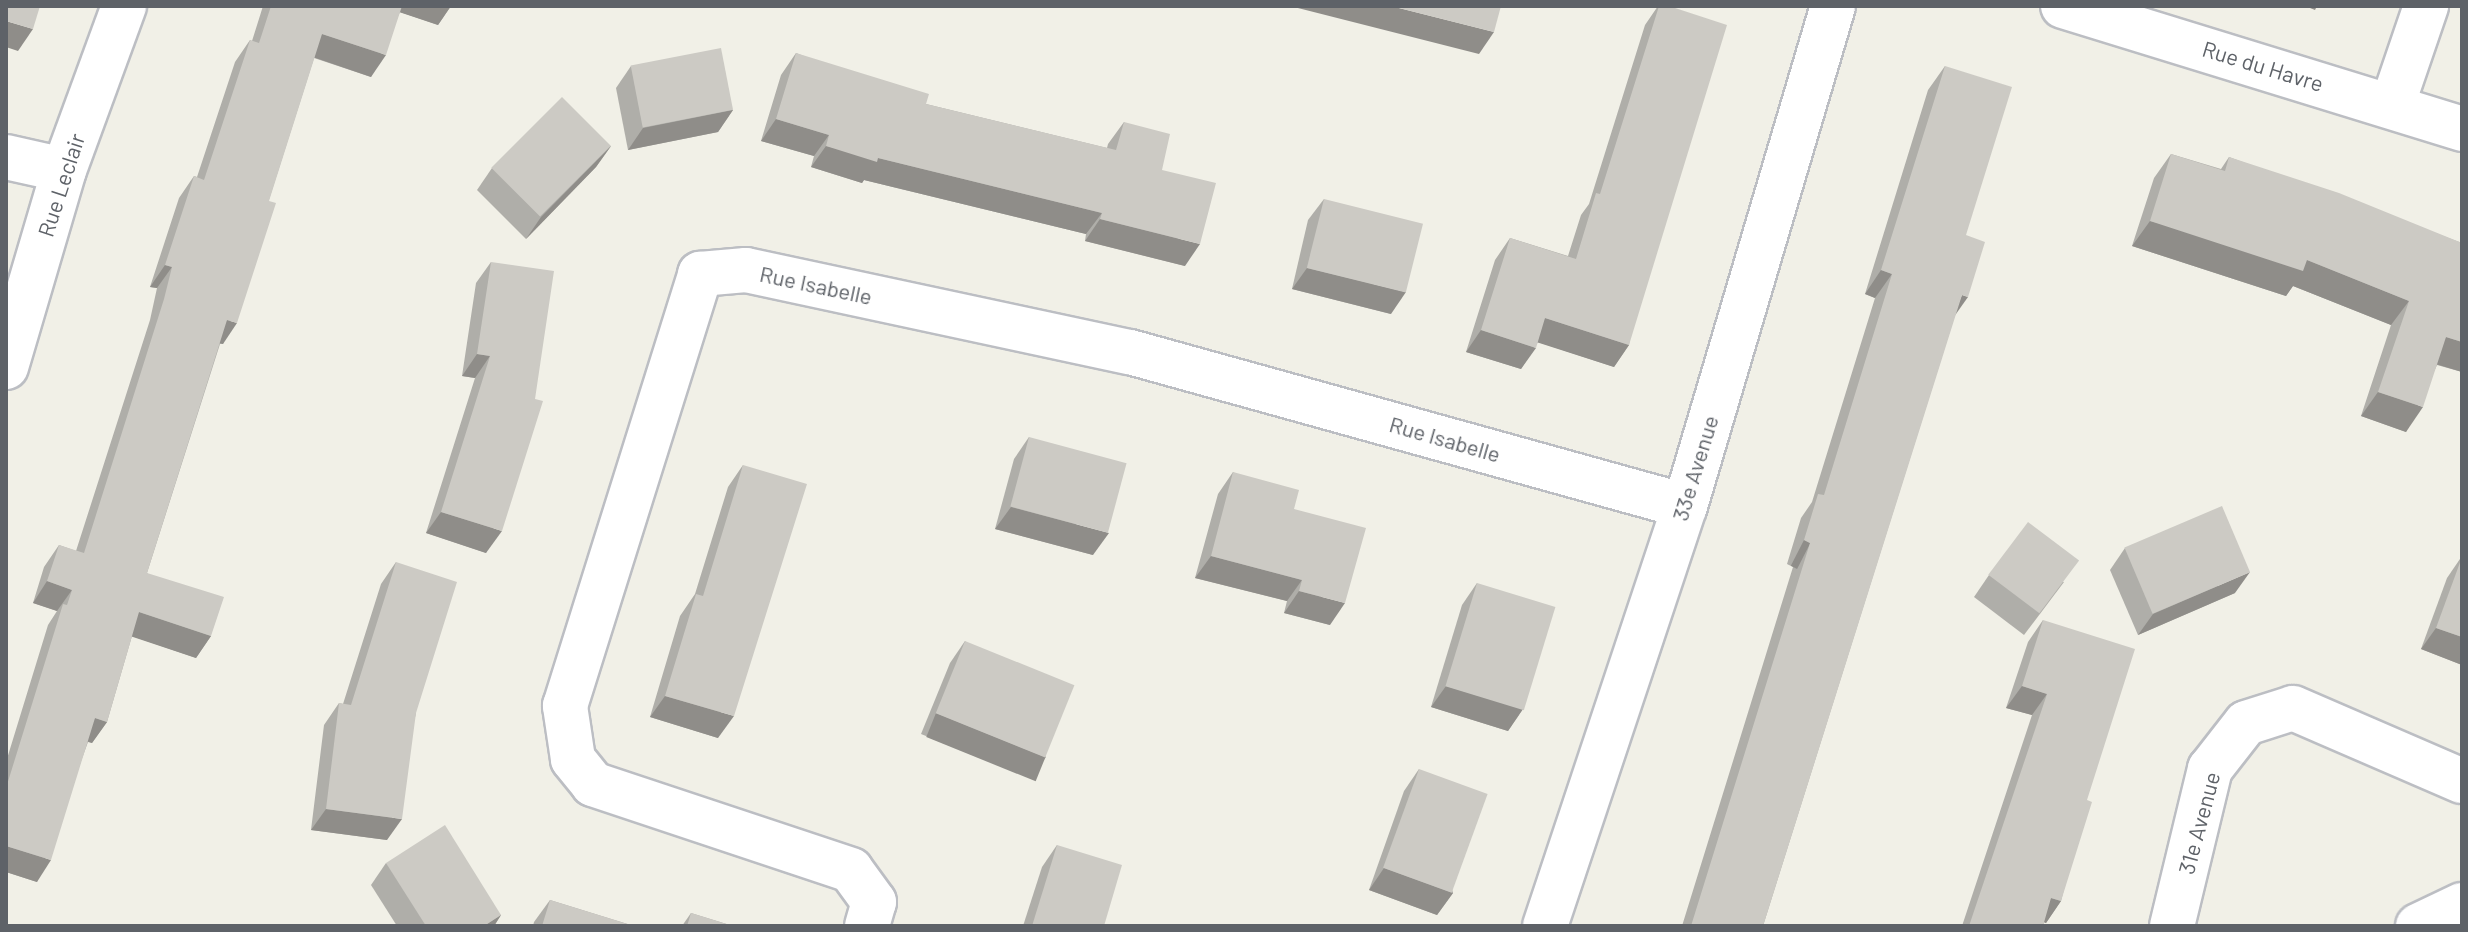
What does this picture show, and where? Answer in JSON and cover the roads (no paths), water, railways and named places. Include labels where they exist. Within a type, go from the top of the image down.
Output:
[{"type":"street","name":"Rue Leclair","points":[[6,367],[64,170],[124,6]]},
{"type":"street","name":"33e Avenue","points":[[1545,926],[1685,506],[1833,6]]},
{"type":"street","name":"Rue du Havre","points":[[2063,6],[2462,129]]},
{"type":"street","points":[[2392,106],[2426,6]]},
{"type":"street","points":[[6,157],[64,170]]},
{"type":"street","name":"Rue Isabelle","points":[[867,926],[874,902],[851,870],[593,784],[573,759],[565,706],[700,274],[746,270],[1130,352],[1685,506]]},
{"type":"street","name":"31e Avenue","points":[[2172,926],[2210,769],[2246,723],[2293,708],[2462,781]]},
{"type":"street","points":[[2418,926],[2462,905]]}]
